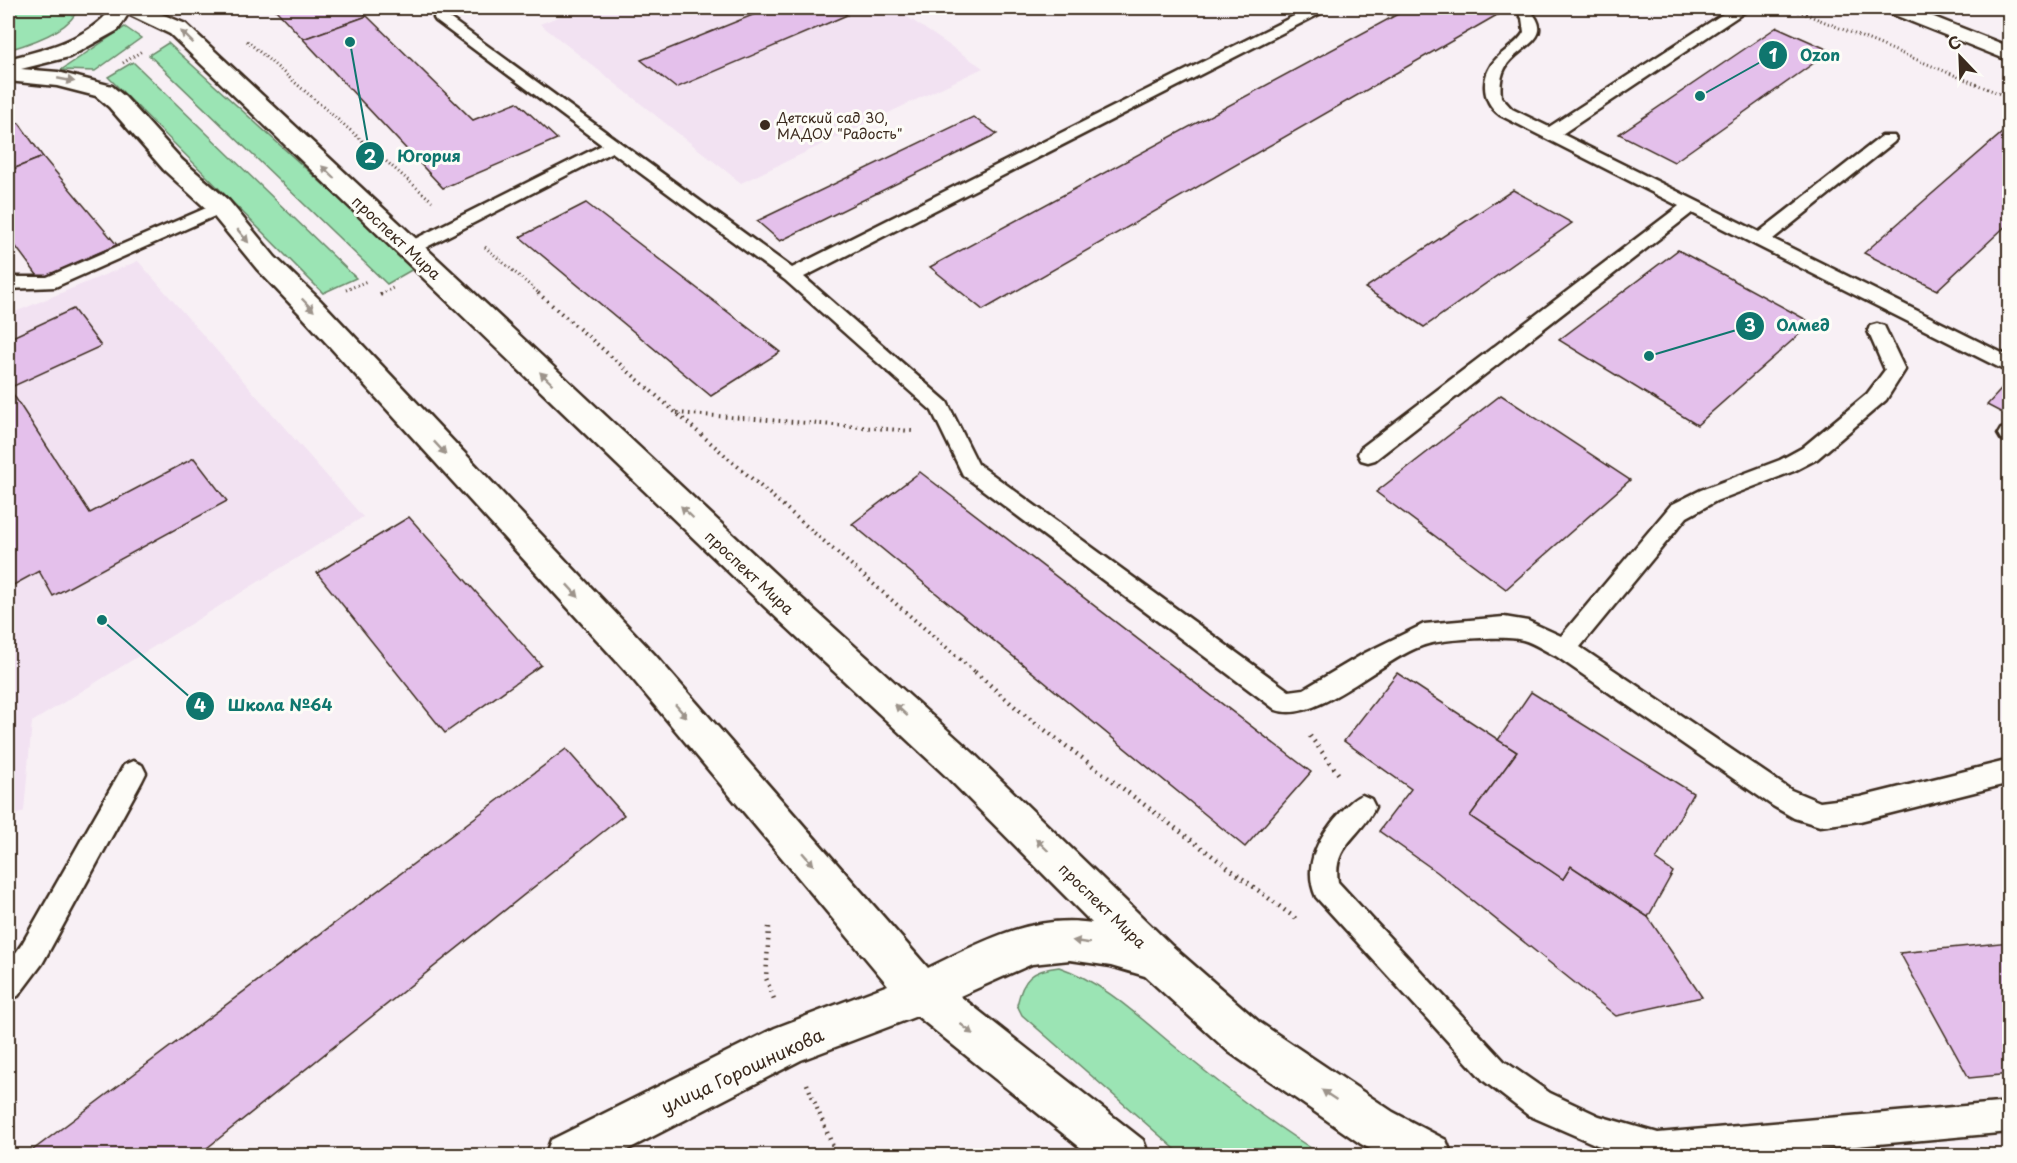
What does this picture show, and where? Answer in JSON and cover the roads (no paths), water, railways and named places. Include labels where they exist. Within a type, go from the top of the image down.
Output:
[{"type":"main road","points":[[8,65],[61,52],[110,25],[122,8]]},
{"type":"main road","name":"проспект Мира","points":[[131,8],[178,29],[776,596],[960,765],[1158,960],[1244,1036],[1377,1128],[1430,1155]]},
{"type":"main road","points":[[1894,8],[2010,55]]},
{"type":"main road","points":[[8,74],[58,79],[104,91],[117,102],[173,165],[220,207],[266,263],[310,307],[643,666],[921,993],[1127,1155]]},
{"type":"main road","name":"улица Горошникова","points":[[567,1155],[790,1043],[921,993],[990,960],[1032,944],[1070,940],[1111,946],[1158,960]]},
{"type":"lane","points":[[442,8],[441,18],[791,276],[940,407],[970,469],[1285,702],[1308,699],[1372,660],[1424,634],[1504,627],[1528,631],[1564,649],[1782,798],[1803,809],[1820,814],[1860,809],[2010,771]]},
{"type":"lane","points":[[791,276],[1320,8]]},
{"type":"lane","points":[[1521,8],[1528,14],[1532,23],[1531,35],[1501,62],[1495,74],[1492,94],[1496,104],[1506,112],[2010,366]]},
{"type":"lane","points":[[1550,134],[1741,8]]},
{"type":"lane","points":[[1760,240],[1888,139]]},
{"type":"lane","points":[[409,249],[614,145]]},
{"type":"lane","points":[[1368,454],[1691,205]]},
{"type":"lane","points":[[8,282],[49,283],[220,207]]},
{"type":"lane","points":[[1564,649],[1679,511],[1700,498],[1760,477],[1803,458],[1888,387],[1895,370],[1878,331]]},
{"type":"lane","points":[[8,986],[32,954],[133,772]]},
{"type":"lane","points":[[1362,807],[1326,851],[1322,861],[1325,888],[1494,1071],[1539,1104],[1597,1131],[1658,1149],[2010,1117]]},
{"type":"place","name":"Югория","points":[[350,42]]},
{"type":"place","name":"Ozon","points":[[1700,96]]},
{"type":"place","name":"Детский сад 30, МАДОУ \"Радость\"","points":[[765,125]]},
{"type":"place","name":"Олмед","points":[[1649,356]]},
{"type":"place","name":"Школа №64","points":[[102,620]]}]
